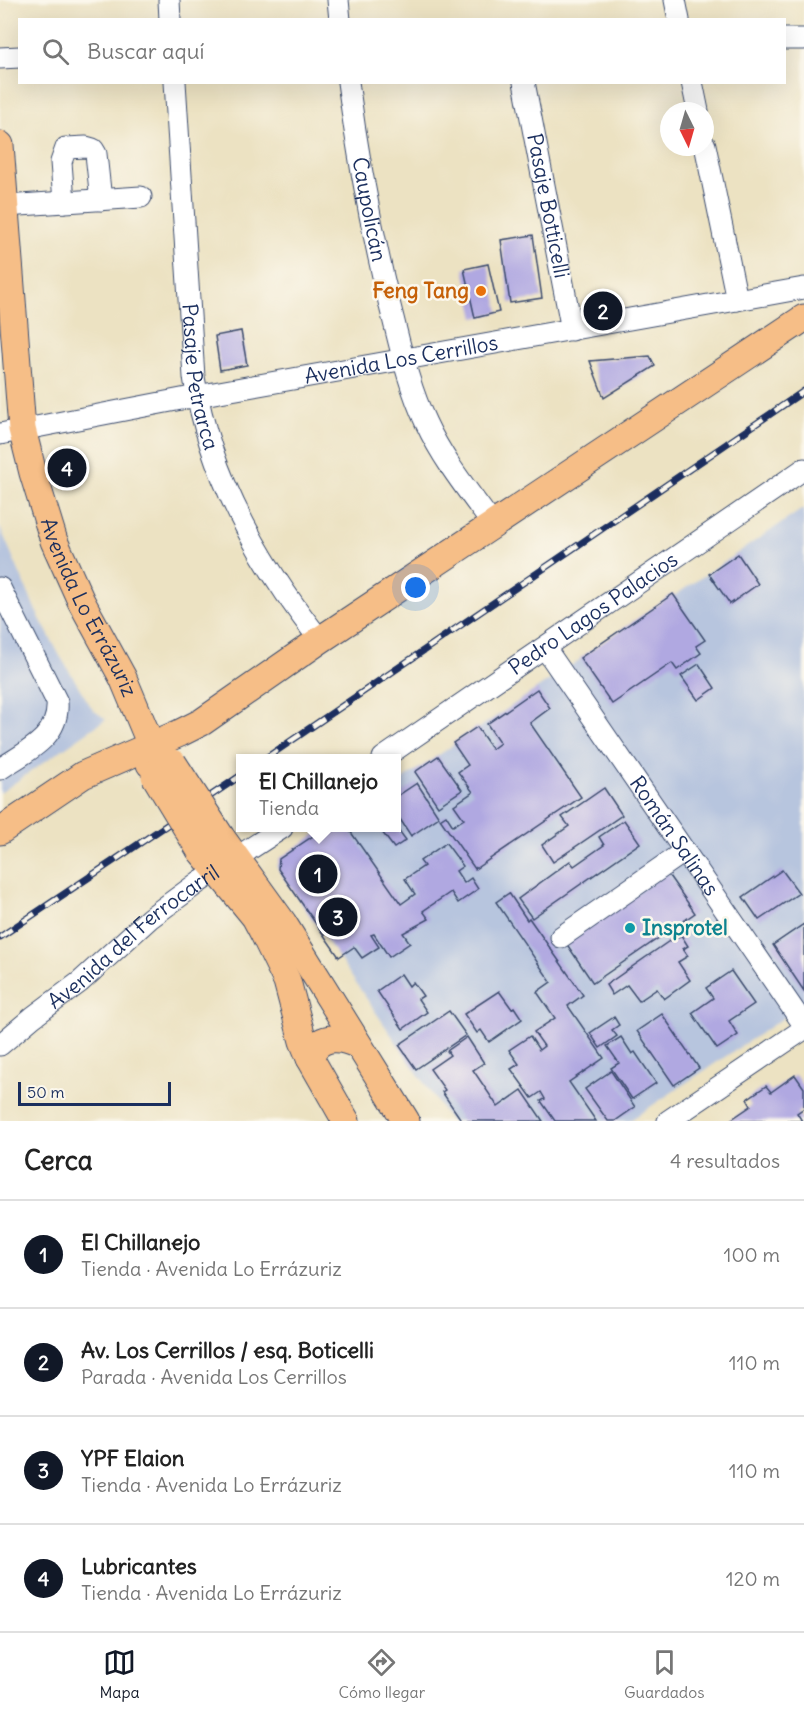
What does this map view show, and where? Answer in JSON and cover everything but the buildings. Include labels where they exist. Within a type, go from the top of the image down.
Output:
[{"type":"main road","name":"Avenida Lo Errázuriz","points":[[0,144],[11,431],[38,492],[65,567],[123,678],[151,746],[150,764],[164,770],[255,917],[287,981],[303,1041],[310,1058],[346,1121]]},
{"type":"main road","points":[[0,831],[83,775],[202,722],[320,640],[804,318]]},
{"type":"main road","name":"Avenida Lo Errázuriz","points":[[218,854],[283,923],[406,1121]]},
{"type":"main road","points":[[310,1058],[314,1047],[328,1039],[349,1040],[358,1045]]},
{"type":"street","points":[[169,0],[170,18]]},
{"type":"street","points":[[338,0],[340,18]]},
{"type":"street","points":[[675,0],[679,18]]},
{"type":"street","points":[[786,39],[804,39]]},
{"type":"street","points":[[0,58],[18,57]]},
{"type":"street","name":"Pasaje Petrarca","points":[[175,84],[197,396],[212,451],[232,498],[273,574],[320,640]]},
{"type":"street","name":"Caupolicán","points":[[348,84],[366,196],[403,359],[419,407],[436,442],[493,525]]},
{"type":"street","name":"Pasaje Botticelli","points":[[524,84],[572,330]]},
{"type":"street","points":[[692,84],[696,102]]},
{"type":"street","points":[[64,202],[61,162],[66,148],[74,147],[93,149],[96,154],[101,200]]},
{"type":"street","points":[[707,156],[737,300]]},
{"type":"street","points":[[3,195],[64,202],[141,197]]},
{"type":"street","name":"Avenida Los Cerrillos","points":[[11,431],[804,288]]},
{"type":"street","name":"Pedro Lagos Palacios","points":[[390,754],[804,469]]},
{"type":"street","points":[[0,588],[57,702],[57,710],[49,735],[0,769]]},
{"type":"street","name":"Román Salinas","points":[[545,648],[804,1027]]},
{"type":"street","points":[[218,854],[272,832]]},
{"type":"street","points":[[561,937],[684,851]]},
{"type":"street","name":"Avenida del Ferrocarril","points":[[0,1045],[80,982],[218,854]]},
{"type":"street","name":"Avenida del Ferrocarril","points":[[0,1032],[33,1017]]},
{"type":"street","points":[[668,1121],[804,1027]]},
{"type":"shaded area","points":[[804,508],[804,1004],[629,1121],[450,1121],[276,866],[326,832],[401,832],[401,781]]},
{"type":"shaded area","points":[[0,527],[36,611],[60,656],[93,710],[106,719],[0,793]]},
{"type":"railway","points":[[272,754],[804,391]]},
{"type":"railway","points":[[0,937],[236,779]]},
{"type":"place","name":"Feng Tang","points":[[481,291]]},
{"type":"place","name":"Av. Los Cerrillos / esq. Boticelli","points":[[603,311]]},
{"type":"place","name":"Lubricantes","points":[[67,468]]},
{"type":"place","name":"El Chillanejo","points":[[318,874]]},
{"type":"place","name":"YPF Elaion","points":[[338,917]]},
{"type":"place","name":"Insprotel","points":[[630,928]]}]
